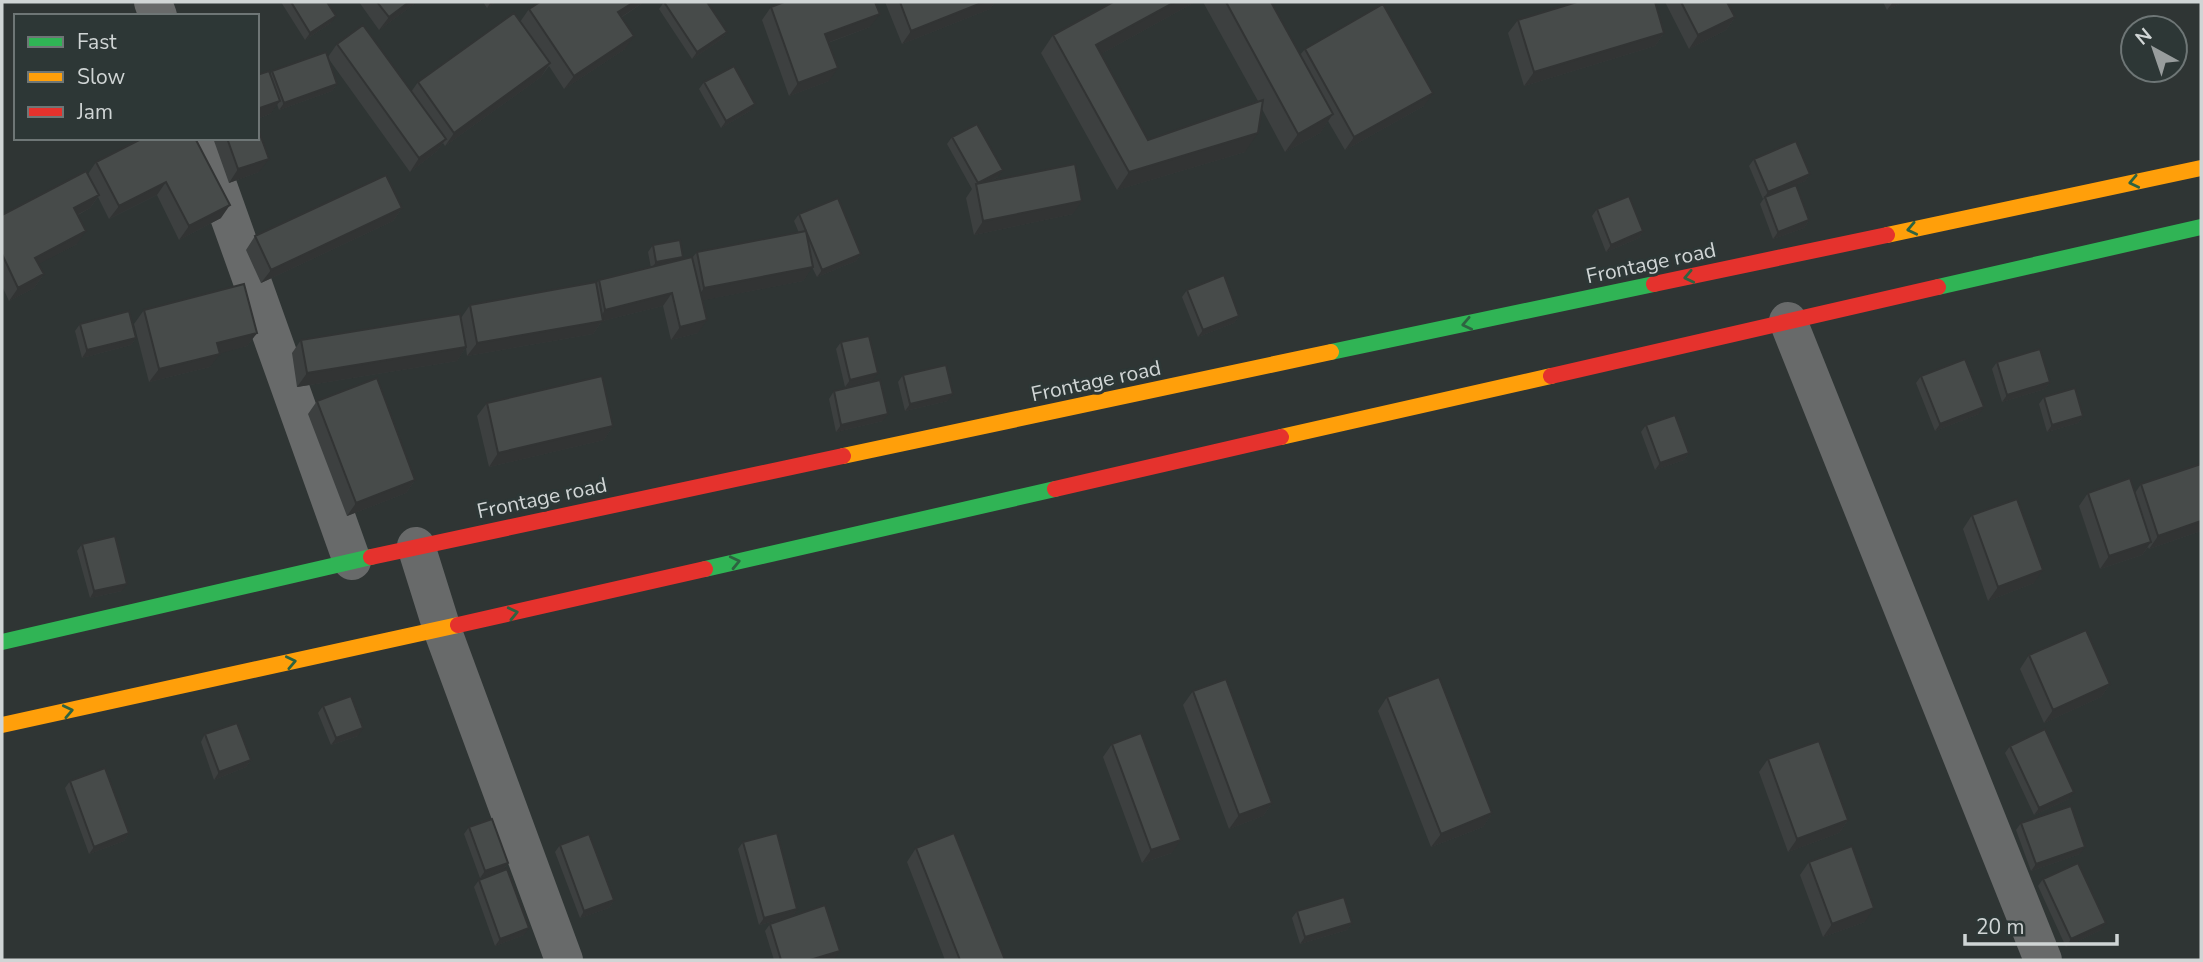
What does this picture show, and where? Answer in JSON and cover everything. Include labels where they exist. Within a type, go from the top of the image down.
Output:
[{"type":"main road","name":"Frontage road","points":[[2,642],[416,546],[2201,168]]},
{"type":"main road","points":[[2,725],[442,629],[2201,227]]},
{"type":"street","points":[[202,140],[352,561]]},
{"type":"street","points":[[1788,321],[2043,960]]},
{"type":"street","points":[[416,546],[442,629],[564,960]]},
{"type":"building","points":[[291,2],[327,2],[336,16],[310,33]]},
{"type":"building","points":[[377,2],[409,2],[389,17]]},
{"type":"building","points":[[540,2],[634,2],[618,12],[634,36],[574,76],[529,9]]},
{"type":"building","points":[[664,2],[707,2],[727,32],[697,52]]},
{"type":"building","points":[[784,2],[875,2],[880,14],[825,34],[838,68],[798,83],[771,7]]},
{"type":"building","points":[[900,2],[984,2],[911,31]]},
{"type":"building","points":[[1113,2],[1175,2],[1096,45],[1148,140],[1263,100],[1258,133],[1129,172],[1053,35]]},
{"type":"building","points":[[1226,2],[1271,2],[1333,114],[1298,134]]},
{"type":"building","points":[[1577,2],[1655,2],[1664,33],[1534,72],[1518,20]]},
{"type":"building","points":[[1681,2],[1727,2],[1735,17],[1698,35]]},
{"type":"building","points":[[1383,4],[1433,93],[1354,137],[1305,49]]},
{"type":"building","points":[[514,13],[550,63],[454,133],[418,82]]},
{"type":"building","points":[[363,25],[446,139],[419,158],[337,44]]},
{"type":"building","points":[[326,52],[337,84],[284,103],[272,71]]},
{"type":"building","points":[[734,66],[755,104],[726,121],[704,82]]},
{"type":"building","points":[[269,71],[280,101],[259,108],[259,74]]},
{"type":"building","points":[[977,124],[1003,170],[978,183],[952,137]]},
{"type":"building","points":[[259,132],[269,159],[238,169],[228,140],[259,140]]},
{"type":"building","points":[[139,140],[196,140],[230,205],[189,226],[166,182],[119,206],[96,162]]},
{"type":"building","points":[[1796,141],[1810,174],[1768,192],[1754,159]]},
{"type":"building","points":[[1075,164],[1082,201],[983,221],[976,184]]},
{"type":"building","points":[[86,171],[99,195],[74,208],[86,231],[35,258],[44,274],[18,288],[2,254],[2,215]]},
{"type":"building","points":[[386,175],[402,208],[271,270],[255,236]]},
{"type":"building","points":[[1796,185],[1809,220],[1778,232],[1765,197]]},
{"type":"building","points":[[1629,196],[1643,231],[1611,245],[1597,209]]},
{"type":"building","points":[[838,198],[861,254],[822,270],[799,214]]},
{"type":"building","points":[[806,231],[813,267],[704,288],[697,252]]},
{"type":"building","points":[[680,240],[683,257],[656,262],[653,245]]},
{"type":"building","points":[[692,257],[707,320],[680,327],[672,293],[605,310],[599,280]]},
{"type":"building","points":[[1224,275],[1239,316],[1203,330],[1187,290]]},
{"type":"building","points":[[596,282],[603,321],[477,343],[470,305]]},
{"type":"building","points":[[244,284],[257,333],[217,343],[220,354],[159,369],[144,310]]},
{"type":"building","points":[[129,311],[136,338],[87,350],[80,324]]},
{"type":"building","points":[[460,314],[466,347],[307,373],[301,340]]},
{"type":"building","points":[[869,336],[878,373],[850,380],[841,342]]},
{"type":"building","points":[[2040,349],[2050,382],[2007,395],[1997,362]]},
{"type":"building","points":[[1965,359],[1984,407],[1940,424],[1921,376]]},
{"type":"building","points":[[946,365],[953,394],[910,404],[903,375]]},
{"type":"building","points":[[602,376],[613,426],[498,453],[487,403]]},
{"type":"building","points":[[377,378],[415,480],[356,503],[317,401]]},
{"type":"building","points":[[880,380],[888,414],[841,425],[834,391]]},
{"type":"building","points":[[2075,388],[2083,416],[2052,425],[2044,397]]},
{"type":"building","points":[[1675,415],[1689,453],[1660,463],[1646,425]]},
{"type":"building","points":[[2201,464],[2201,521],[2158,536],[2141,484]]},
{"type":"building","points":[[2130,478],[2151,542],[2109,556],[2088,493]]},
{"type":"building","points":[[2017,499],[2043,570],[1998,587],[1972,515]]},
{"type":"building","points":[[115,536],[127,584],[94,591],[82,544]]},
{"type":"building","points":[[2086,630],[2110,684],[2053,710],[2029,655]]},
{"type":"building","points":[[1439,677],[1492,813],[1441,834],[1387,697]]},
{"type":"building","points":[[1226,679],[1272,803],[1239,815],[1193,691]]},
{"type":"building","points":[[351,696],[363,728],[336,738],[323,706]]},
{"type":"building","points":[[237,723],[251,760],[219,772],[205,734]]},
{"type":"building","points":[[2045,729],[2074,792],[2039,808],[2010,746]]},
{"type":"building","points":[[1141,733],[1181,840],[1151,850],[1112,744]]},
{"type":"building","points":[[1819,741],[1848,820],[1797,839],[1768,759]]},
{"type":"building","points":[[105,768],[129,833],[94,847],[70,781]]},
{"type":"building","points":[[2071,806],[2085,847],[2036,864],[2021,823]]},
{"type":"building","points":[[492,819],[508,863],[485,871],[469,827]]},
{"type":"building","points":[[777,833],[797,909],[764,918],[743,842]]},
{"type":"building","points":[[954,833],[1005,960],[960,960],[916,848]]},
{"type":"building","points":[[589,834],[614,900],[584,911],[560,845]]},
{"type":"building","points":[[1852,846],[1874,908],[1832,924],[1809,862]]},
{"type":"building","points":[[2078,863],[2106,923],[2071,939],[2043,879]]},
{"type":"building","points":[[507,869],[529,928],[500,939],[479,880]]},
{"type":"building","points":[[1344,897],[1352,923],[1305,937],[1297,911]]},
{"type":"building","points":[[825,905],[840,951],[810,960],[781,960],[770,924]]},
{"type":"traffic: fast","points":[[1938,287],[2201,227]]},
{"type":"traffic: fast","points":[[1331,352],[1654,284]]},
{"type":"traffic: fast","points":[[705,569],[1055,489]]},
{"type":"traffic: fast","points":[[2,642],[371,557]]},
{"type":"traffic: slow","points":[[1887,235],[2201,168]]},
{"type":"traffic: slow","points":[[843,456],[1331,352]]},
{"type":"traffic: slow","points":[[1281,437],[1551,376]]},
{"type":"traffic: slow","points":[[2,725],[458,625]]},
{"type":"traffic: jam","points":[[1654,284],[1887,235]]},
{"type":"traffic: jam","points":[[1551,376],[1938,287]]},
{"type":"traffic: jam","points":[[1055,489],[1281,437]]},
{"type":"traffic: jam","points":[[371,557],[843,456]]},
{"type":"traffic: jam","points":[[458,625],[705,569]]}]
